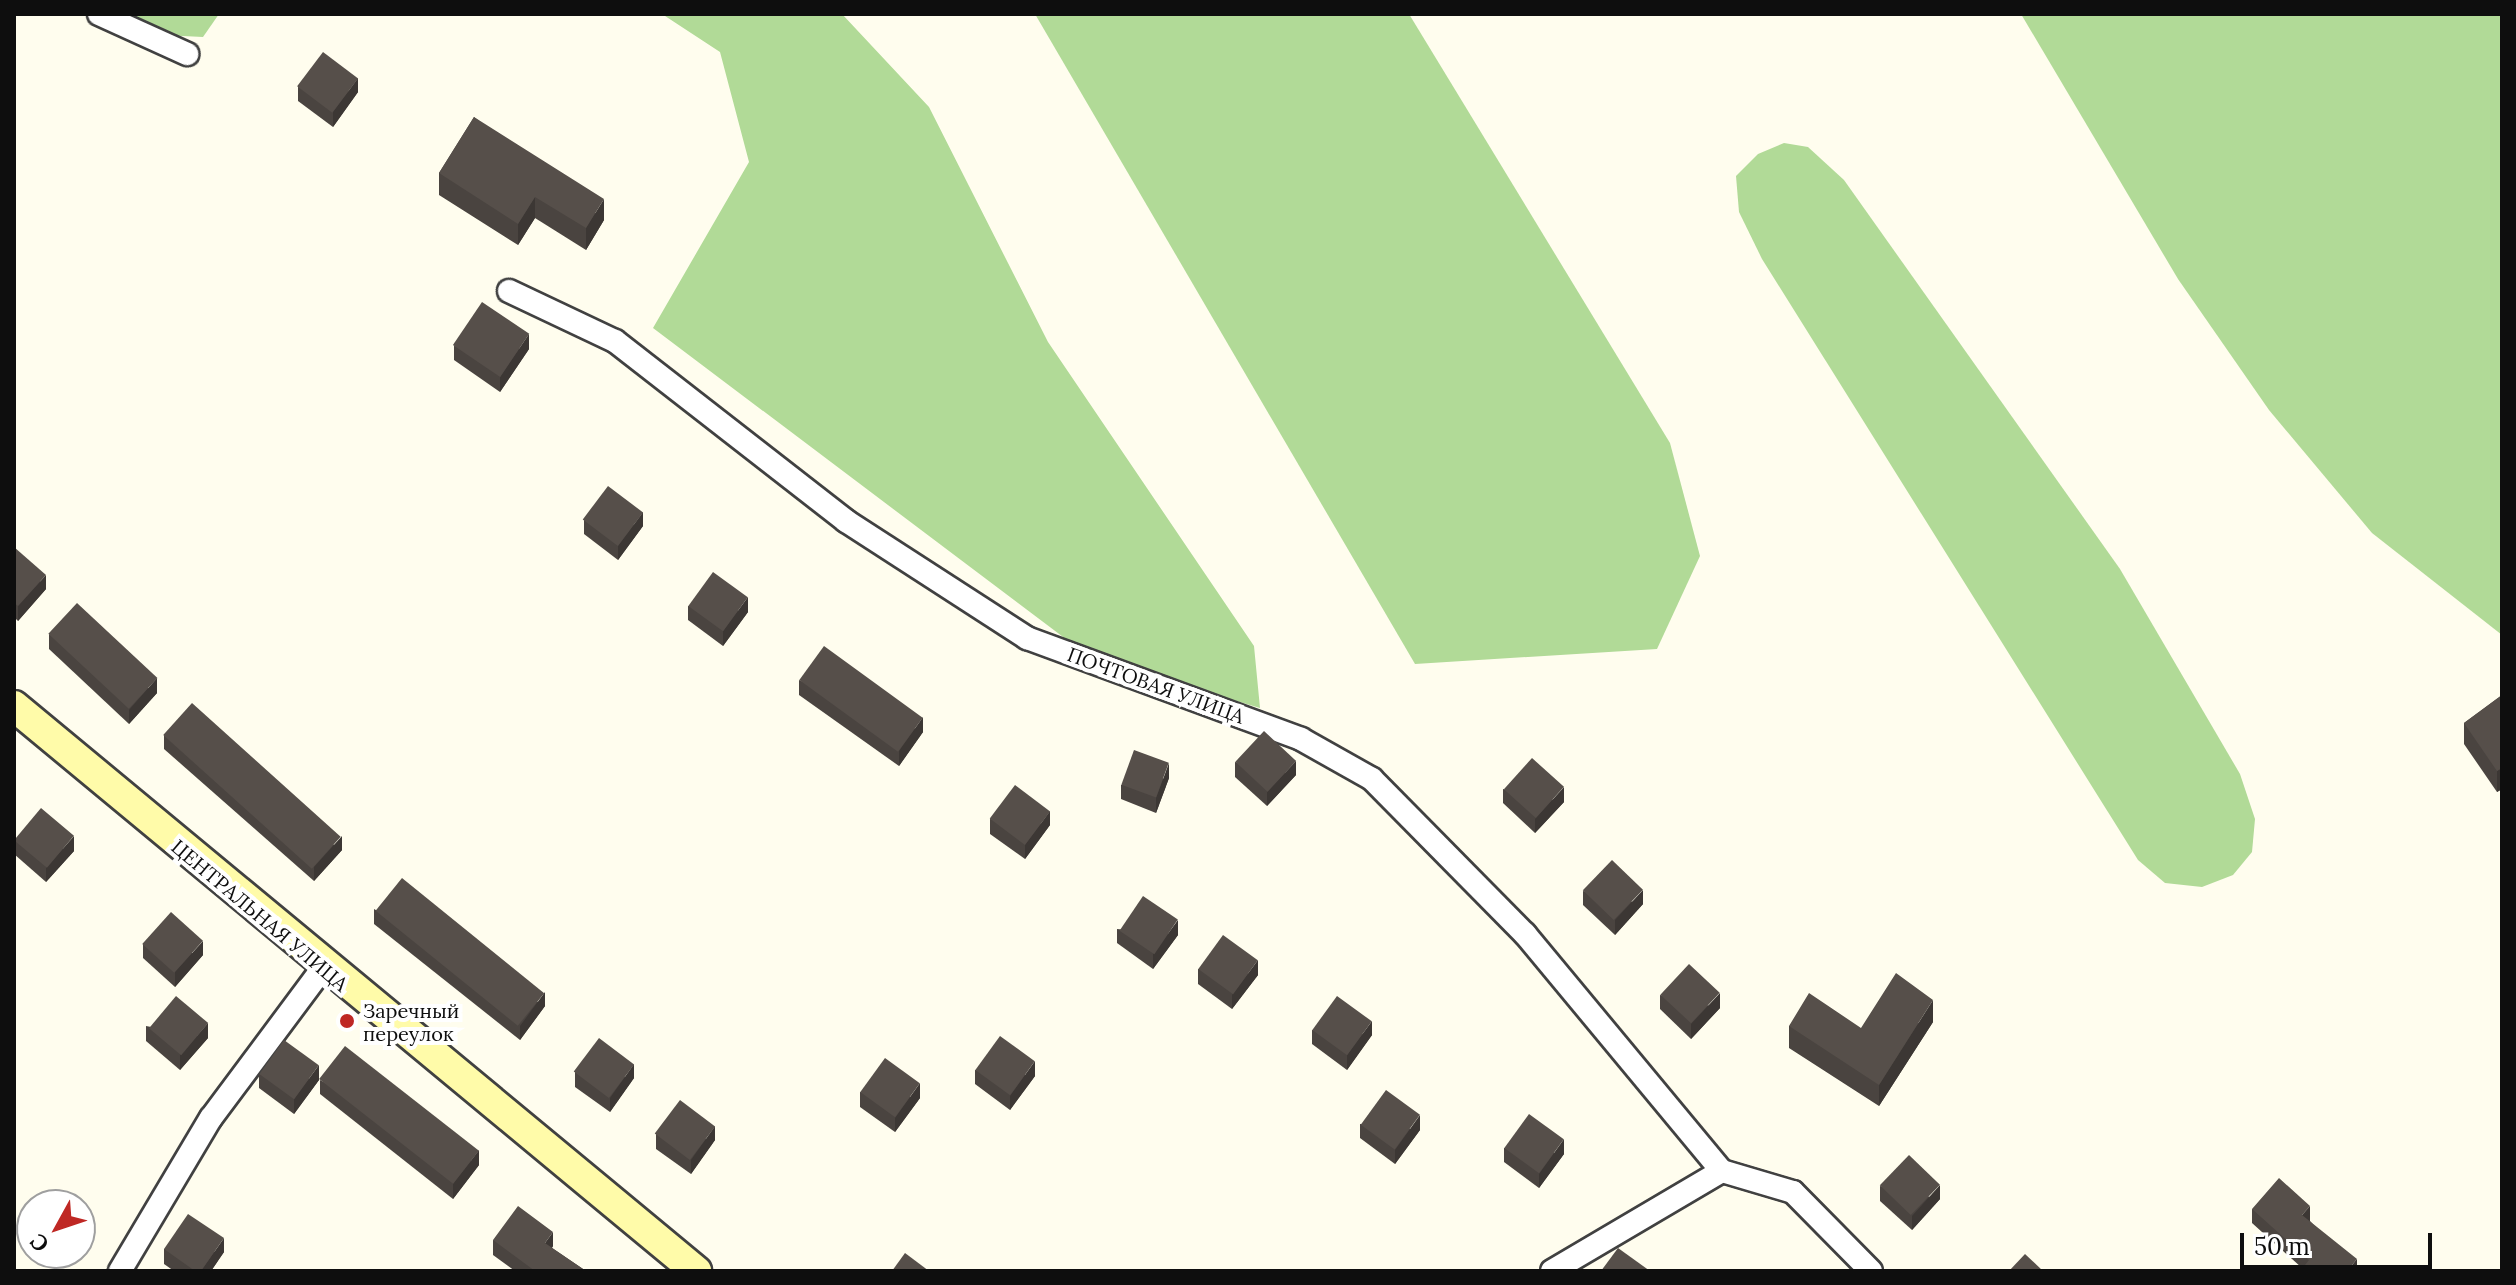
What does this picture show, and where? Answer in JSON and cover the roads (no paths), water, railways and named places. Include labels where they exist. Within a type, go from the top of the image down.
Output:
[{"type":"street","points":[[99,14],[187,54]]},
{"type":"street","name":"ПОЧТОВАЯ УЛИЦА","points":[[509,291],[615,341],[846,521],[1027,638],[1301,739],[1372,779],[1525,934],[1722,1171]]},
{"type":"street","name":"ЦЕНТРАЛЬНАЯ УЛИЦА","points":[[14,706],[322,969],[696,1271]]},
{"type":"street","points":[[120,1271],[211,1118],[322,969]]},
{"type":"street","points":[[1552,1271],[1722,1171],[1793,1192],[1871,1271]]},
{"type":"place","name":"Заречный переулок","points":[[347,1021]]}]
